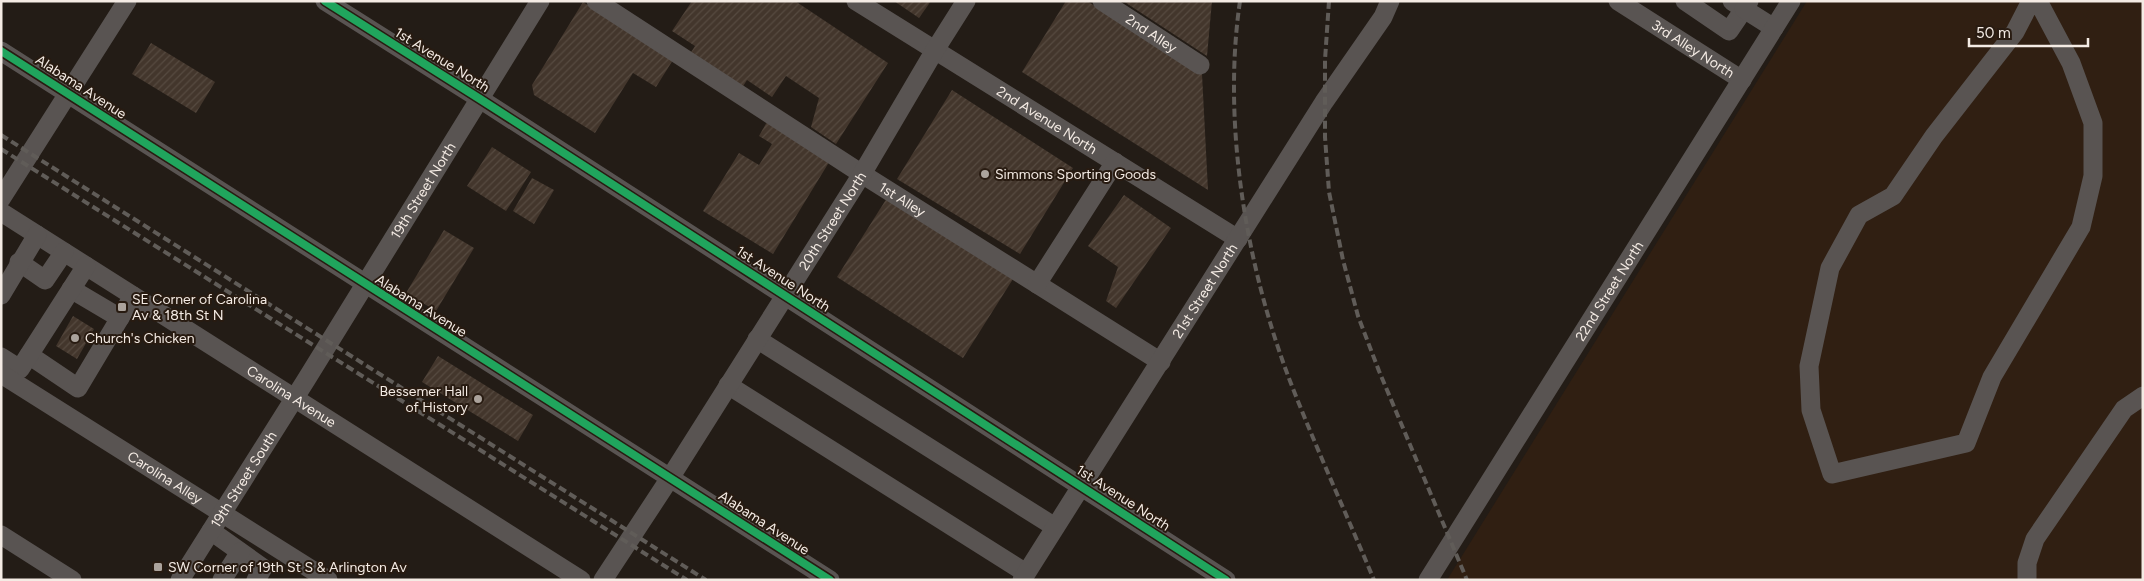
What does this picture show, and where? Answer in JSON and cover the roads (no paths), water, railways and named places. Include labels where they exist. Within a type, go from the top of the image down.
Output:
[{"type":"street","points":[[4,208],[68,94],[127,1]]},
{"type":"street","name":"1st Avenue North","points":[[325,1],[1226,580]]},
{"type":"street","name":"19th Street North","points":[[306,380],[540,1]]},
{"type":"street","name":"1st Alley","points":[[596,1],[862,174],[1161,362]]},
{"type":"street","name":"2nd Avenue North","points":[[856,1],[1238,239]]},
{"type":"street","name":"20th Street North","points":[[603,580],[670,478],[862,174],[966,1]]},
{"type":"street","name":"2nd Alley","points":[[1102,1],[1200,65]]},
{"type":"street","name":"21st Street North","points":[[1024,576],[1324,102],[1383,16],[1390,1]]},
{"type":"street","name":"3rd Alley North","points":[[1618,1],[1742,80]]},
{"type":"street","points":[[1684,1],[1729,31],[1742,4],[1774,28]]},
{"type":"street","name":"22nd Street North","points":[[1428,580],[1791,1]]},
{"type":"street","points":[[2031,1],[2014,32],[1934,136],[1893,196],[1859,215],[1830,268],[1809,366],[1811,410],[1832,474],[1966,443],[1992,377],[2081,227],[2094,176],[2093,123],[2071,63],[2038,1]]},
{"type":"street","name":"Alabama Avenue","points":[[1,51],[830,580]]},
{"type":"street","points":[[1037,284],[1115,162]]},
{"type":"street","name":"Carolina Avenue","points":[[4,208],[37,235],[581,580]]},
{"type":"street","points":[[1,295],[37,235]]},
{"type":"street","points":[[20,262],[45,280],[64,252]]},
{"type":"street","points":[[1,357],[20,369],[86,266]]},
{"type":"street","points":[[72,289],[120,318]]},
{"type":"street","points":[[28,355],[78,388],[133,296]]},
{"type":"street","points":[[757,339],[1055,527]]},
{"type":"street","name":"Carolina Alley","points":[[1,374],[328,580]]},
{"type":"street","name":"19th Street South","points":[[180,580],[306,380]]},
{"type":"street","points":[[728,385],[1024,576]]},
{"type":"street","points":[[2027,580],[2027,563],[2035,538],[2124,409],[2143,396]]},
{"type":"street","points":[[211,531],[263,568],[256,580]]},
{"type":"street","points":[[1,535],[72,580]]},
{"type":"street","points":[[222,580],[240,552]]},
{"type":"railway","points":[[1240,1],[1235,48],[1236,145],[1250,242],[1261,290],[1274,337],[1290,381],[1374,580]]},
{"type":"railway","points":[[1329,1],[1325,60],[1325,137],[1329,192],[1343,260],[1358,316],[1379,371],[1467,580]]},
{"type":"railway","points":[[1,135],[706,580]]},
{"type":"railway","points":[[1,149],[687,580]]},
{"type":"place","name":"Simmons Sporting Goods","points":[[985,174]]},
{"type":"place","name":"SE Corner of Carolina Av & 18th St N","points":[[122,307]]},
{"type":"place","name":"Church's Chicken","points":[[75,338]]},
{"type":"place","name":"Bessemer Hall of History","points":[[478,399]]},
{"type":"place","name":"SW Corner of 19th St S & Arlington Av","points":[[158,567]]}]
